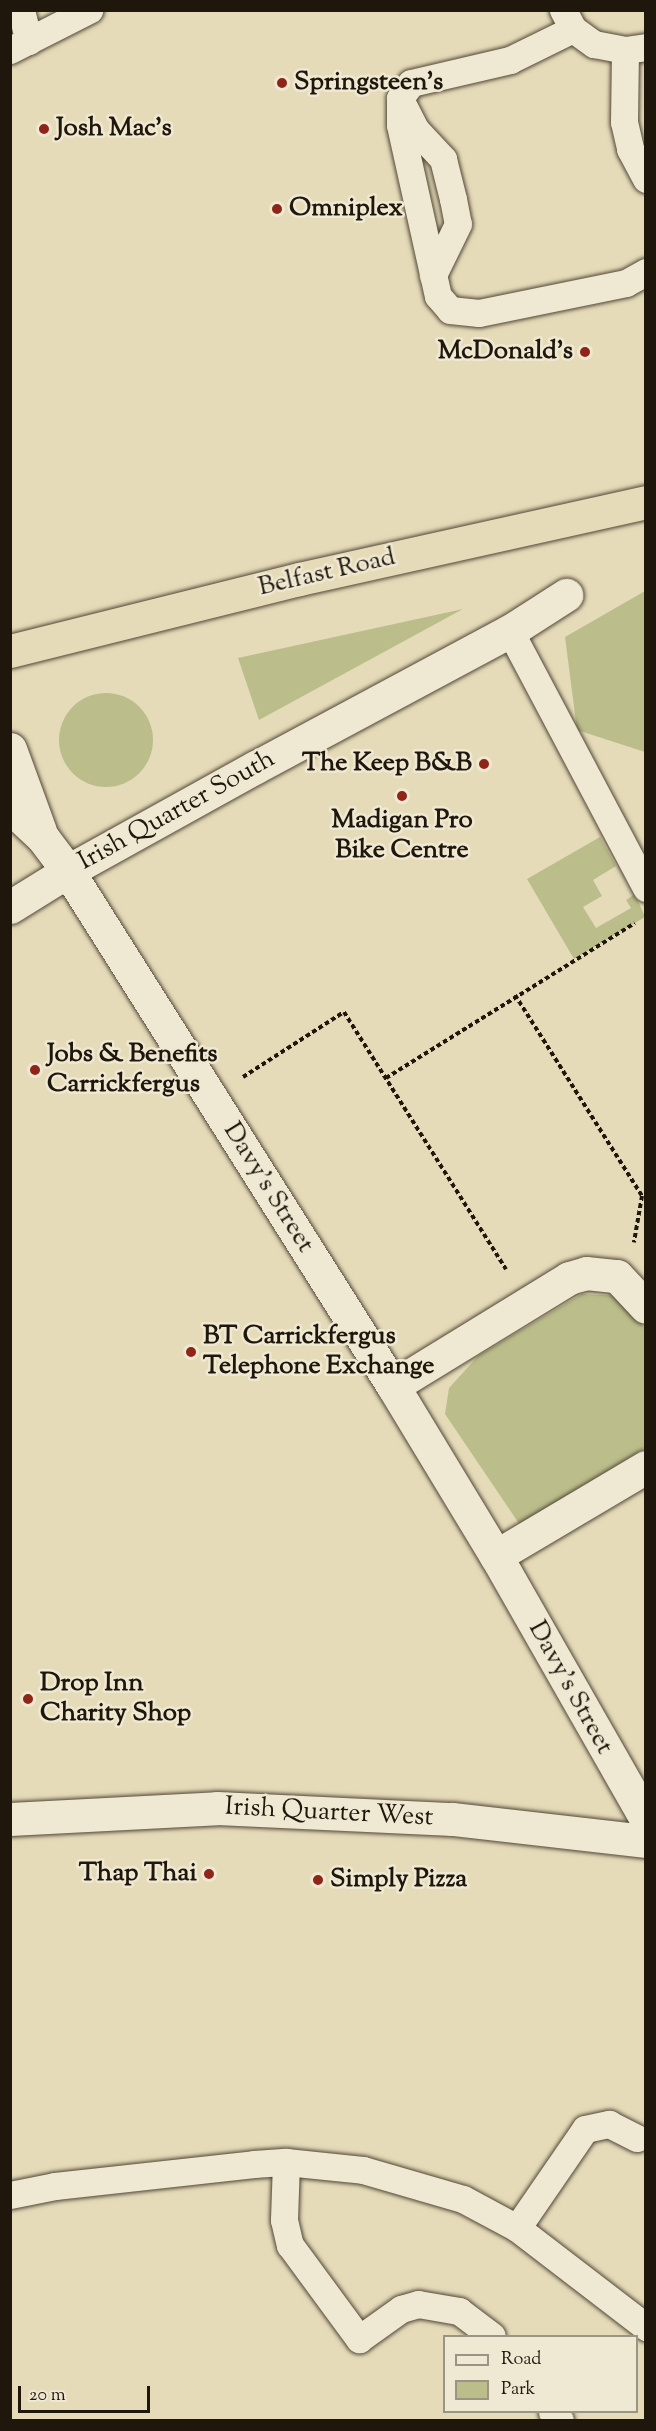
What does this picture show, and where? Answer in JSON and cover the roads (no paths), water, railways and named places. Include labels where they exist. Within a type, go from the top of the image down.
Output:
[{"type":"highway","name":"Belfast Road","points":[[10,651],[299,579],[645,502]]},
{"type":"street","name":"Irish Quarter South","points":[[10,907],[68,871],[510,632],[566,595]]},
{"type":"street","name":"Davy's Street","points":[[10,749],[43,838]]},
{"type":"street","name":"Davy's Street","points":[[10,807],[43,838],[68,871],[393,1386],[496,1556],[645,1819]]},
{"type":"street","points":[[393,1386],[569,1278],[586,1273],[603,1273],[636,1295]]},
{"type":"street","points":[[496,1556],[645,1467]]},
{"type":"street","name":"Irish Quarter West","points":[[10,1819],[217,1808],[453,1819],[645,1841]]},
{"type":"lane","points":[[21,10],[20,46],[89,10]]},
{"type":"lane","points":[[645,179],[630,149],[624,122],[635,49],[594,44],[568,20],[510,60],[411,83],[400,98],[400,125],[438,296],[445,306],[472,314],[626,283],[645,272]]},
{"type":"lane","points":[[400,98],[416,130],[442,159],[458,224],[433,275]]},
{"type":"lane","points":[[510,632],[645,888]]},
{"type":"lane","points":[[517,2228],[585,2129],[609,2124],[637,2138]]},
{"type":"lane","points":[[286,2162],[284,2220],[290,2245],[359,2339],[401,2309],[418,2304],[459,2311],[489,2335]]},
{"type":"lane","points":[[10,2195],[55,2186],[286,2162],[397,2178],[463,2199],[517,2228],[645,2327]]},
{"type":"place","name":"Springsteen's","points":[[282,83]]},
{"type":"place","name":"Josh Mac's","points":[[44,129]]},
{"type":"place","name":"Omniplex","points":[[277,209]]},
{"type":"place","name":"McDonald's","points":[[585,352]]},
{"type":"place","name":"The Keep B&B","points":[[484,764]]},
{"type":"place","name":"Madigan Pro Bike Centre","points":[[402,796]]},
{"type":"place","name":"Jobs & Benefits Carrickfergus","points":[[35,1070]]},
{"type":"place","name":"BT Carrickfergus Telephone Exchange","points":[[191,1352]]},
{"type":"place","name":"Drop Inn Charity Shop","points":[[28,1699]]},
{"type":"place","name":"Thap Thai","points":[[209,1874]]},
{"type":"place","name":"Simply Pizza","points":[[318,1880]]}]
